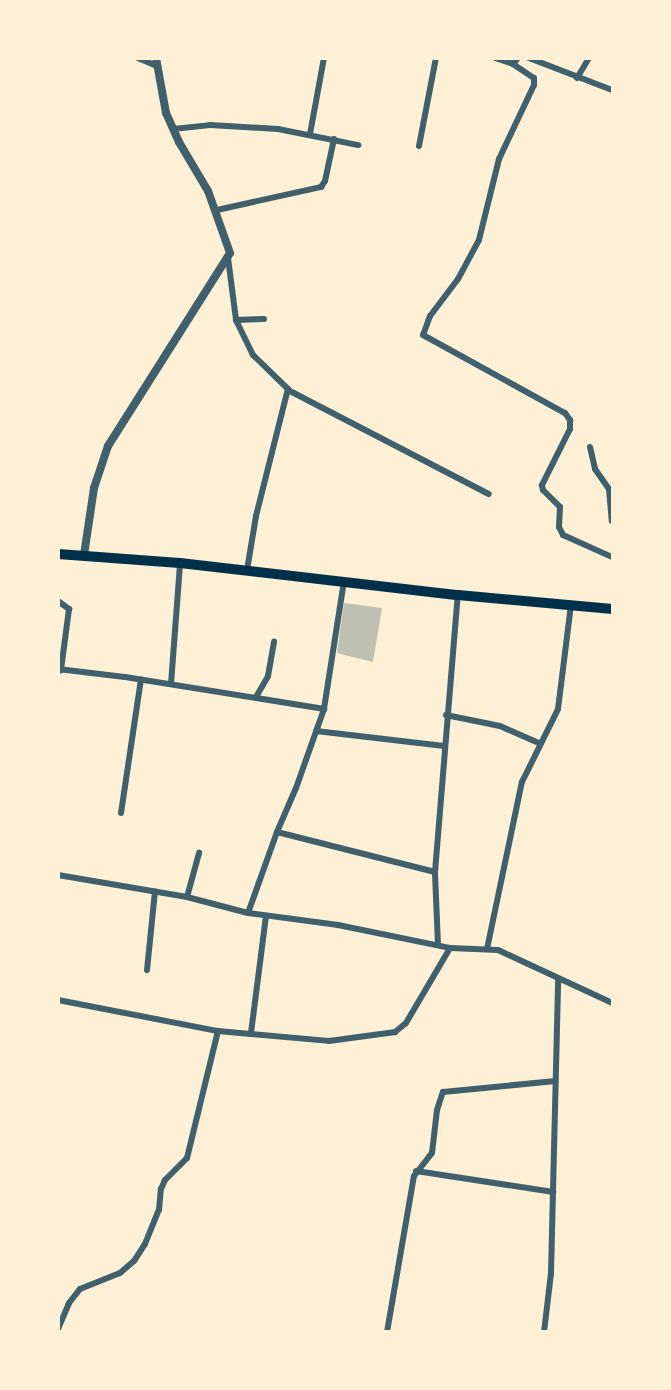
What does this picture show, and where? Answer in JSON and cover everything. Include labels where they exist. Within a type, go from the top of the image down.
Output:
[{"type":"highway","points":[[58,554],[180,563],[458,595],[612,609]]},
{"type":"street","points":[[84,555],[94,488],[108,446],[226,260],[230,247],[217,210],[173,129],[164,104],[156,62],[138,58]]},
{"type":"street","points":[[310,134],[324,58]]},
{"type":"street","points":[[419,146],[436,58]]},
{"type":"street","points":[[495,58],[515,61],[534,78],[534,86],[499,159],[475,248],[458,279],[430,316],[423,335],[428,340],[502,377],[565,413],[570,420],[570,429],[542,485],[543,490],[560,507],[559,526],[563,535],[612,557]]},
{"type":"street","points":[[529,58],[612,90]]},
{"type":"street","points":[[577,78],[589,58]]},
{"type":"street","points":[[173,129],[210,125],[310,134],[358,145]]},
{"type":"street","points":[[217,210],[321,187],[326,180],[334,139]]},
{"type":"street","points":[[226,260],[236,320],[253,355],[287,393],[489,494]]},
{"type":"street","points":[[236,320],[264,319]]},
{"type":"street","points":[[247,570],[252,533],[287,393]]},
{"type":"street","points":[[590,447],[595,469],[609,489],[612,520]]},
{"type":"street","points":[[171,684],[180,563]]},
{"type":"street","points":[[249,913],[324,709],[344,581]]},
{"type":"street","points":[[438,945],[435,872],[446,715],[458,595]]},
{"type":"street","points":[[58,601],[69,609],[60,670],[141,679],[324,709]]},
{"type":"street","points":[[487,949],[522,782],[539,743],[558,709],[571,605]]},
{"type":"street","points":[[256,697],[268,676],[274,642]]},
{"type":"street","points":[[121,813],[141,679]]},
{"type":"street","points":[[446,715],[500,726],[539,743]]},
{"type":"street","points":[[316,731],[444,746]]},
{"type":"street","points":[[277,832],[435,872]]},
{"type":"street","points":[[187,897],[199,853]]},
{"type":"street","points":[[58,875],[187,897],[249,913],[338,925],[450,948],[487,949],[518,958],[558,980],[612,1003]]},
{"type":"street","points":[[147,970],[155,891]]},
{"type":"street","points":[[251,1033],[266,916]]},
{"type":"street","points":[[58,1000],[218,1031],[329,1041],[395,1032],[406,1023],[450,948]]},
{"type":"street","points":[[544,1332],[551,1273],[558,980]]},
{"type":"street","points":[[58,1329],[69,1303],[80,1289],[120,1273],[134,1261],[145,1245],[159,1210],[161,1189],[165,1180],[187,1158],[218,1031]]},
{"type":"street","points":[[387,1332],[416,1171],[428,1161],[432,1153],[437,1110],[444,1091],[555,1081]]},
{"type":"street","points":[[416,1171],[553,1192]]},
{"type":"building","points":[[344,603],[382,608],[373,662],[337,653]]}]
